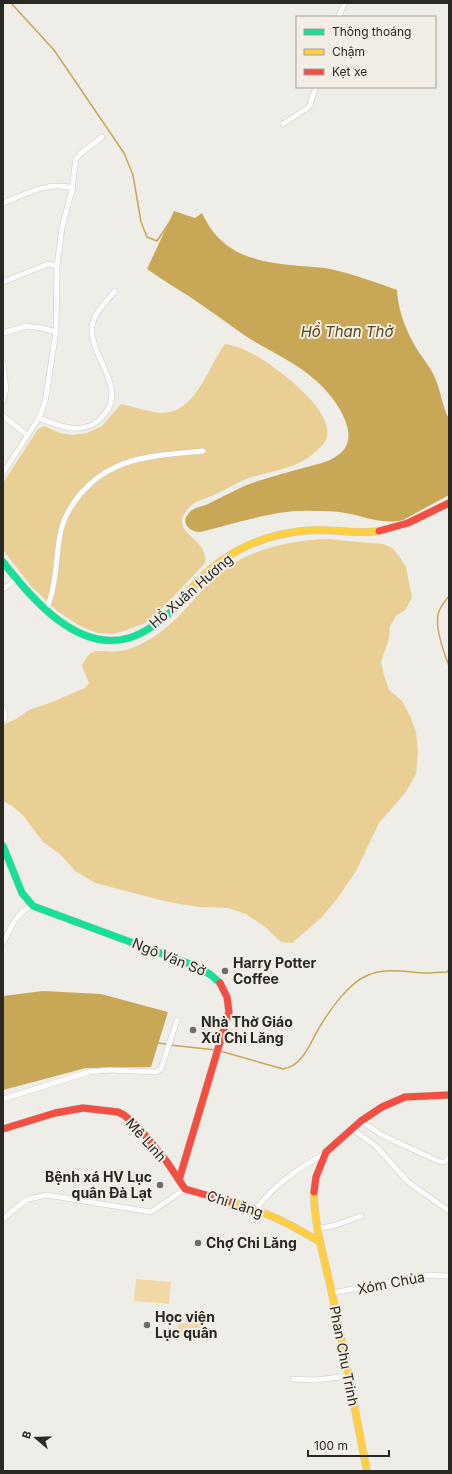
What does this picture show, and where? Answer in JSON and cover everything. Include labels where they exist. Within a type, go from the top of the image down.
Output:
[{"type":"main road","name":"Hồ Xuân Hương","points":[[3,562],[16,580],[46,610],[66,625],[94,639],[109,641],[122,640],[138,635],[156,624],[176,607],[200,580],[228,556],[250,544],[286,533],[320,530],[366,532],[396,528],[449,503]]},
{"type":"main road","name":"Ngô Văn Sở","points":[[3,846],[8,855],[20,891],[24,898],[33,906],[207,971],[223,987],[229,1006],[229,1012],[179,1180]]},
{"type":"main road","points":[[320,1242],[317,1229],[314,1193],[316,1177],[326,1152],[361,1121],[382,1107],[405,1097],[449,1095]]},
{"type":"main road","name":"Mê Linh","points":[[3,1129],[55,1113],[83,1108],[118,1112],[124,1115],[139,1128],[167,1162],[185,1188]]},
{"type":"main road","name":"Chi Lăng","points":[[185,1188],[256,1209],[293,1226],[320,1242]]},
{"type":"main road","name":"Phan Chu Trinh","points":[[320,1242],[332,1294],[367,1471]]},
{"type":"street","points":[[338,16],[345,3]]},
{"type":"street","points":[[283,124],[309,107],[316,88]]},
{"type":"street","points":[[3,473],[38,418],[45,402],[56,332],[57,266],[62,228],[72,188],[76,159],[80,154],[102,137]]},
{"type":"street","points":[[3,203],[46,186],[58,185],[72,188]]},
{"type":"street","points":[[3,282],[48,264],[57,266]]},
{"type":"street","points":[[38,418],[59,426],[77,429],[98,421],[111,404],[113,391],[96,347],[92,325],[98,313],[115,291]]},
{"type":"street","points":[[3,333],[26,326],[56,332]]},
{"type":"street","points":[[3,363],[6,389],[3,401]]},
{"type":"street","points":[[3,416],[27,435]]},
{"type":"street","points":[[46,610],[53,587],[61,530],[70,509],[84,490],[116,466],[144,458],[203,451]]},
{"type":"street","points":[[3,590],[16,580]]},
{"type":"street","points":[[3,708],[5,715],[3,720]]},
{"type":"street","points":[[3,943],[14,922],[23,910],[33,906]]},
{"type":"street","points":[[3,1099],[89,1072],[109,1070],[157,1072],[161,1069],[177,1020]]},
{"type":"street","points":[[361,1121],[382,1135],[443,1163],[447,1161],[449,1156]]},
{"type":"street","points":[[352,1129],[376,1146],[408,1182],[449,1211]]},
{"type":"street","points":[[256,1209],[273,1189],[294,1172],[326,1152]]},
{"type":"street","points":[[3,1220],[29,1199],[47,1195],[151,1212],[185,1188]]},
{"type":"street","points":[[317,1229],[336,1225],[361,1216]]},
{"type":"street","name":"Xóm Chùa","points":[[332,1294],[421,1276],[449,1276]]},
{"type":"street","points":[[292,1379],[315,1380],[348,1376]]},
{"type":"shaded area","points":[[225,344],[238,347],[259,357],[284,375],[301,390],[318,408],[324,418],[327,428],[326,440],[316,451],[301,462],[238,482],[220,492],[196,502],[187,510],[182,518],[182,525],[201,547],[205,554],[205,563],[159,612],[145,623],[113,634],[98,633],[80,626],[57,611],[31,586],[3,550],[3,483],[38,429],[44,426],[60,433],[71,435],[87,433],[102,426],[121,404],[164,413],[180,408],[195,394]]},
{"type":"shaded area","points":[[326,539],[383,544],[392,548],[406,567],[412,598],[405,610],[396,616],[390,626],[389,639],[381,662],[389,690],[402,701],[411,718],[416,732],[418,753],[416,774],[406,792],[379,823],[356,871],[337,899],[321,918],[292,943],[281,942],[265,927],[246,914],[228,908],[199,907],[168,902],[95,883],[75,871],[60,854],[43,842],[23,815],[3,801],[3,725],[16,719],[29,710],[85,688],[89,683],[82,666],[89,654],[97,651],[113,652],[126,650],[154,637],[178,617],[217,575],[231,565],[245,557],[277,546],[293,542]]},
{"type":"shaded area","points":[[136,1279],[171,1282],[169,1304],[134,1301]]},
{"type":"shaded area","points":[[178,1323],[206,1324],[205,1338],[177,1337]]},
{"type":"water","name":"Hồ Than Thở","points":[[174,211],[195,218],[202,213],[210,227],[230,248],[255,259],[330,269],[397,290],[401,314],[407,330],[418,351],[433,374],[449,419],[449,495],[403,520],[396,521],[374,520],[352,514],[337,512],[299,511],[270,515],[200,532],[196,532],[187,526],[185,520],[186,516],[195,508],[208,504],[252,483],[335,457],[346,447],[348,432],[343,415],[338,406],[320,384],[307,373],[247,337],[147,269]]},
{"type":"water","points":[[43,991],[101,994],[168,1012],[151,1067],[86,1068],[3,1090],[3,996]]},
{"type":"waterway","points":[[11,3],[54,50],[124,153],[133,175],[141,222],[147,237],[157,241],[169,223]]},
{"type":"waterway","points":[[449,596],[439,610],[437,621],[440,641],[449,666]]},
{"type":"waterway","points":[[220,1051],[283,1069],[290,1067],[301,1059],[323,1021],[334,1006],[346,991],[359,980],[373,973],[388,971],[429,973],[447,972],[449,970]]},
{"type":"waterway","points":[[157,1043],[167,1044]]},
{"type":"waterway","points":[[170,1045],[216,1050]]},
{"type":"traffic: fast","points":[[3,562],[41,606],[74,630],[91,638],[110,641],[135,636],[153,626],[174,609]]},
{"type":"traffic: fast","points":[[3,846],[22,893],[33,906],[198,967],[220,983]]},
{"type":"traffic: slow","points":[[174,609],[197,582],[212,568],[225,558],[253,543],[299,531],[379,531]]},
{"type":"traffic: slow","points":[[314,1192],[314,1205],[318,1231],[337,1316],[367,1471]]},
{"type":"traffic: slow","points":[[231,1202],[277,1219],[320,1242]]},
{"type":"traffic: jam","points":[[379,531],[408,523],[449,503]]},
{"type":"traffic: jam","points":[[179,1180],[229,1012],[227,997],[220,983]]},
{"type":"traffic: jam","points":[[314,1192],[316,1177],[326,1152],[361,1121],[382,1107],[405,1097],[449,1095]]},
{"type":"traffic: jam","points":[[3,1129],[55,1113],[83,1108],[118,1112],[124,1115],[139,1128],[167,1162],[185,1189],[231,1202]]},
{"type":"place","name":"Harry Potter Coffee","points":[[225,971]]},
{"type":"place","name":"Nhà Thờ Giáo Xứ Chi Lăng","points":[[193,1030]]},
{"type":"place","name":"Bệnh xá HV Lục quân Đà Lạt","points":[[160,1185]]},
{"type":"place","name":"Chợ Chi Lăng","points":[[198,1243]]},
{"type":"place","name":"Học viện Lục quân","points":[[147,1325]]}]
